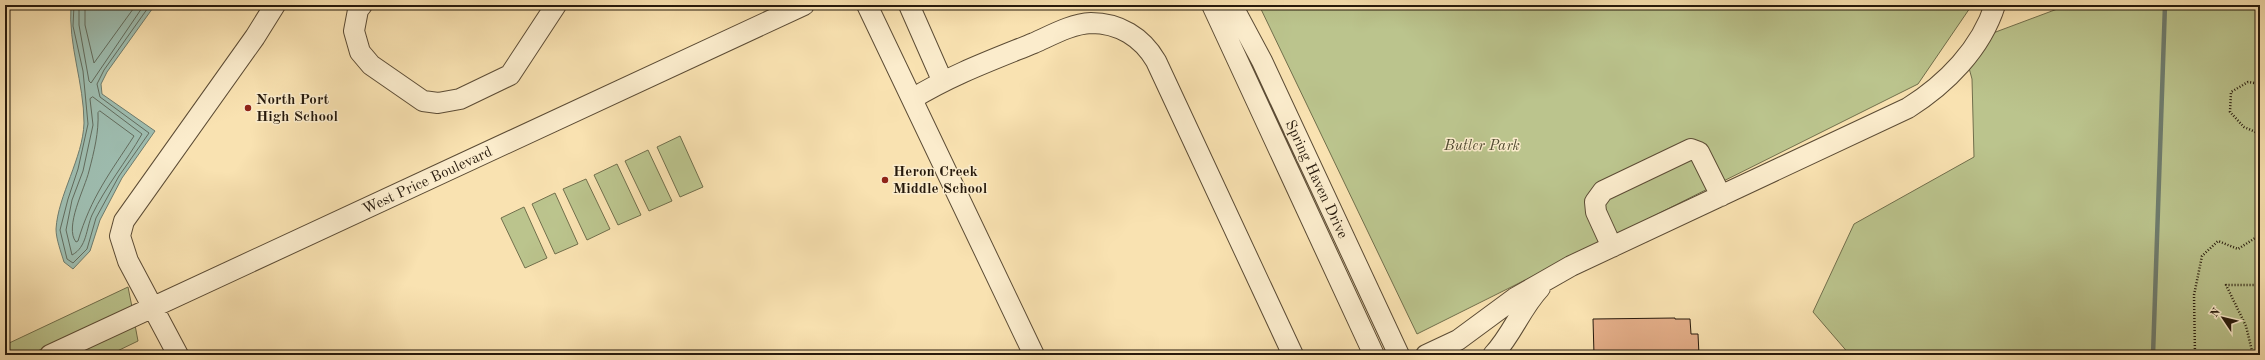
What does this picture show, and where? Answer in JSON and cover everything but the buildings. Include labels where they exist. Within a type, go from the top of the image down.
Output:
[{"type":"street","points":[[178,355],[151,308],[128,261],[120,236],[124,221],[255,37],[275,5]]},
{"type":"street","points":[[362,5],[358,10],[354,32],[360,52],[371,65],[423,101],[438,103],[460,98],[510,75],[556,5]]},
{"type":"street","name":"West Price Boulevard","points":[[50,355],[804,5]]},
{"type":"street","points":[[867,5],[1034,355]]},
{"type":"street","points":[[909,5],[942,80]]},
{"type":"street","name":"Spring Haven Drive","points":[[1212,5],[1374,355]]},
{"type":"street","name":"Spring Haven Drive","points":[[1232,5],[1262,61],[1399,355]]},
{"type":"street","points":[[1426,355],[1458,340],[1515,298],[1571,266],[1908,108],[1926,97],[1960,64],[1974,46],[1985,29],[1995,5]]},
{"type":"street","points":[[912,99],[942,80],[1078,25],[1105,24],[1129,32],[1149,49],[1156,61],[1293,355]]},
{"type":"street","points":[[1612,247],[1596,212],[1595,202],[1603,191],[1691,149],[1700,152],[1721,196]]},
{"type":"street","points":[[1493,355],[1512,331],[1528,302],[1548,279]]},
{"type":"path","points":[[2260,84],[2248,82],[2231,92],[2230,112],[2244,127],[2260,134]]},
{"type":"path","points":[[2195,355],[2194,295],[2202,256],[2218,241],[2238,249],[2260,235]]},
{"type":"path","points":[[2253,355],[2246,326],[2226,285],[2260,285]]},
{"type":"green space","name":"Butler Park","points":[[1259,5],[1972,5],[1918,84],[1417,334]]},
{"type":"green space","points":[[2068,5],[2260,5],[2260,355],[1850,355],[1813,312],[1854,224],[1974,157],[1972,79],[1969,68],[1993,33]]},
{"type":"green space","points":[[680,136],[703,187],[680,197],[657,147]]},
{"type":"green space","points":[[648,150],[672,201],[649,211],[625,161]]},
{"type":"green space","points":[[617,164],[641,215],[618,225],[594,175]]},
{"type":"green space","points":[[586,179],[610,229],[587,240],[563,189]]},
{"type":"green space","points":[[555,193],[578,244],[555,254],[532,204]]},
{"type":"green space","points":[[524,207],[547,258],[525,268],[501,218]]},
{"type":"green space","points":[[128,287],[132,307],[29,355],[5,355],[5,345]]},
{"type":"green space","points":[[135,325],[138,341],[109,355],[71,355]]},
{"type":"water","points":[[71,5],[155,5],[107,72],[101,84],[102,94],[155,131],[122,178],[100,220],[90,251],[73,269],[64,262],[56,233],[61,203],[79,150],[83,136],[84,123],[82,93],[72,35]]},
{"type":"waterway","points":[[2153,355],[2165,5]]},
{"type":"place","name":"North Port High School","points":[[248,108]]},
{"type":"place","name":"Heron Creek Middle School","points":[[885,180]]}]
